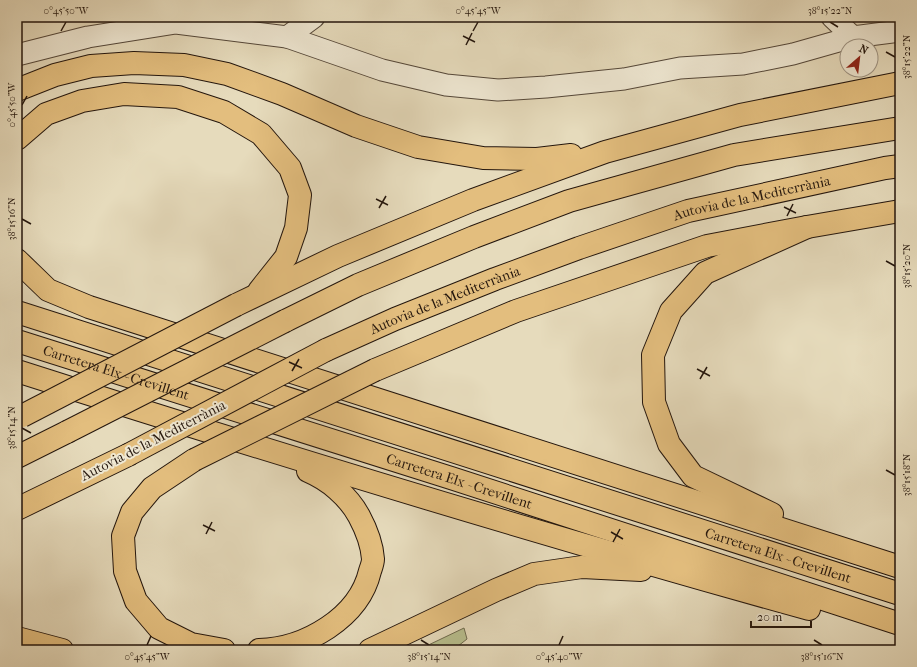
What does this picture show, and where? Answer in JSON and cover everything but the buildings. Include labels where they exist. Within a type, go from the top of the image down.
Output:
[{"type":"highway","points":[[17,90],[55,74],[91,66],[134,62],[184,65],[227,74],[282,94],[356,126],[418,147],[483,158],[537,159],[604,152]]},
{"type":"highway","points":[[19,417],[236,304],[338,256],[466,202],[604,152],[740,115],[900,83]]},
{"type":"highway","points":[[17,139],[46,114],[82,100],[124,94],[178,97],[224,112],[260,134],[290,168],[300,195],[296,228],[286,258],[255,296]]},
{"type":"highway","points":[[17,457],[358,285],[474,237],[569,201],[734,155],[900,128]]},
{"type":"highway","name":"Autovia de la Mediterrània","points":[[17,509],[128,454],[326,350],[395,319],[502,276],[688,211],[884,168],[900,166]]},
{"type":"highway","points":[[224,650],[191,644],[159,628],[136,601],[125,571],[123,536],[132,512],[152,488],[194,460],[375,370],[516,310],[707,246],[900,211]]},
{"type":"highway","points":[[807,227],[705,273],[671,311],[653,355],[654,402],[669,444],[693,476],[764,511],[900,563]]},
{"type":"highway","points":[[17,260],[48,290],[89,308],[900,568]]},
{"type":"highway","name":"Carretera Elx - Crevillent","points":[[17,312],[900,594]]},
{"type":"highway","name":"Carretera Elx - Crevillent","points":[[17,341],[451,478],[900,624]]},
{"type":"highway","points":[[17,371],[242,443],[388,487],[900,635]]},
{"type":"highway","points":[[242,443],[310,472],[338,490],[355,508],[368,532],[373,560],[367,584],[352,607],[329,627],[300,642],[267,650],[259,650]]},
{"type":"highway","points":[[370,650],[496,590],[534,574],[582,567],[647,570],[741,590]]},
{"type":"highway","points":[[17,638],[62,650]]},
{"type":"street","points":[[286,37],[314,17]]},
{"type":"street","points":[[832,17],[853,37]]},
{"type":"street","points":[[17,55],[88,37],[176,23],[286,37],[382,70],[446,84],[498,90],[624,80],[680,68],[743,64],[793,54],[853,37],[900,31]]},
{"type":"green space","points":[[464,628],[467,639],[453,650],[418,650]]}]
